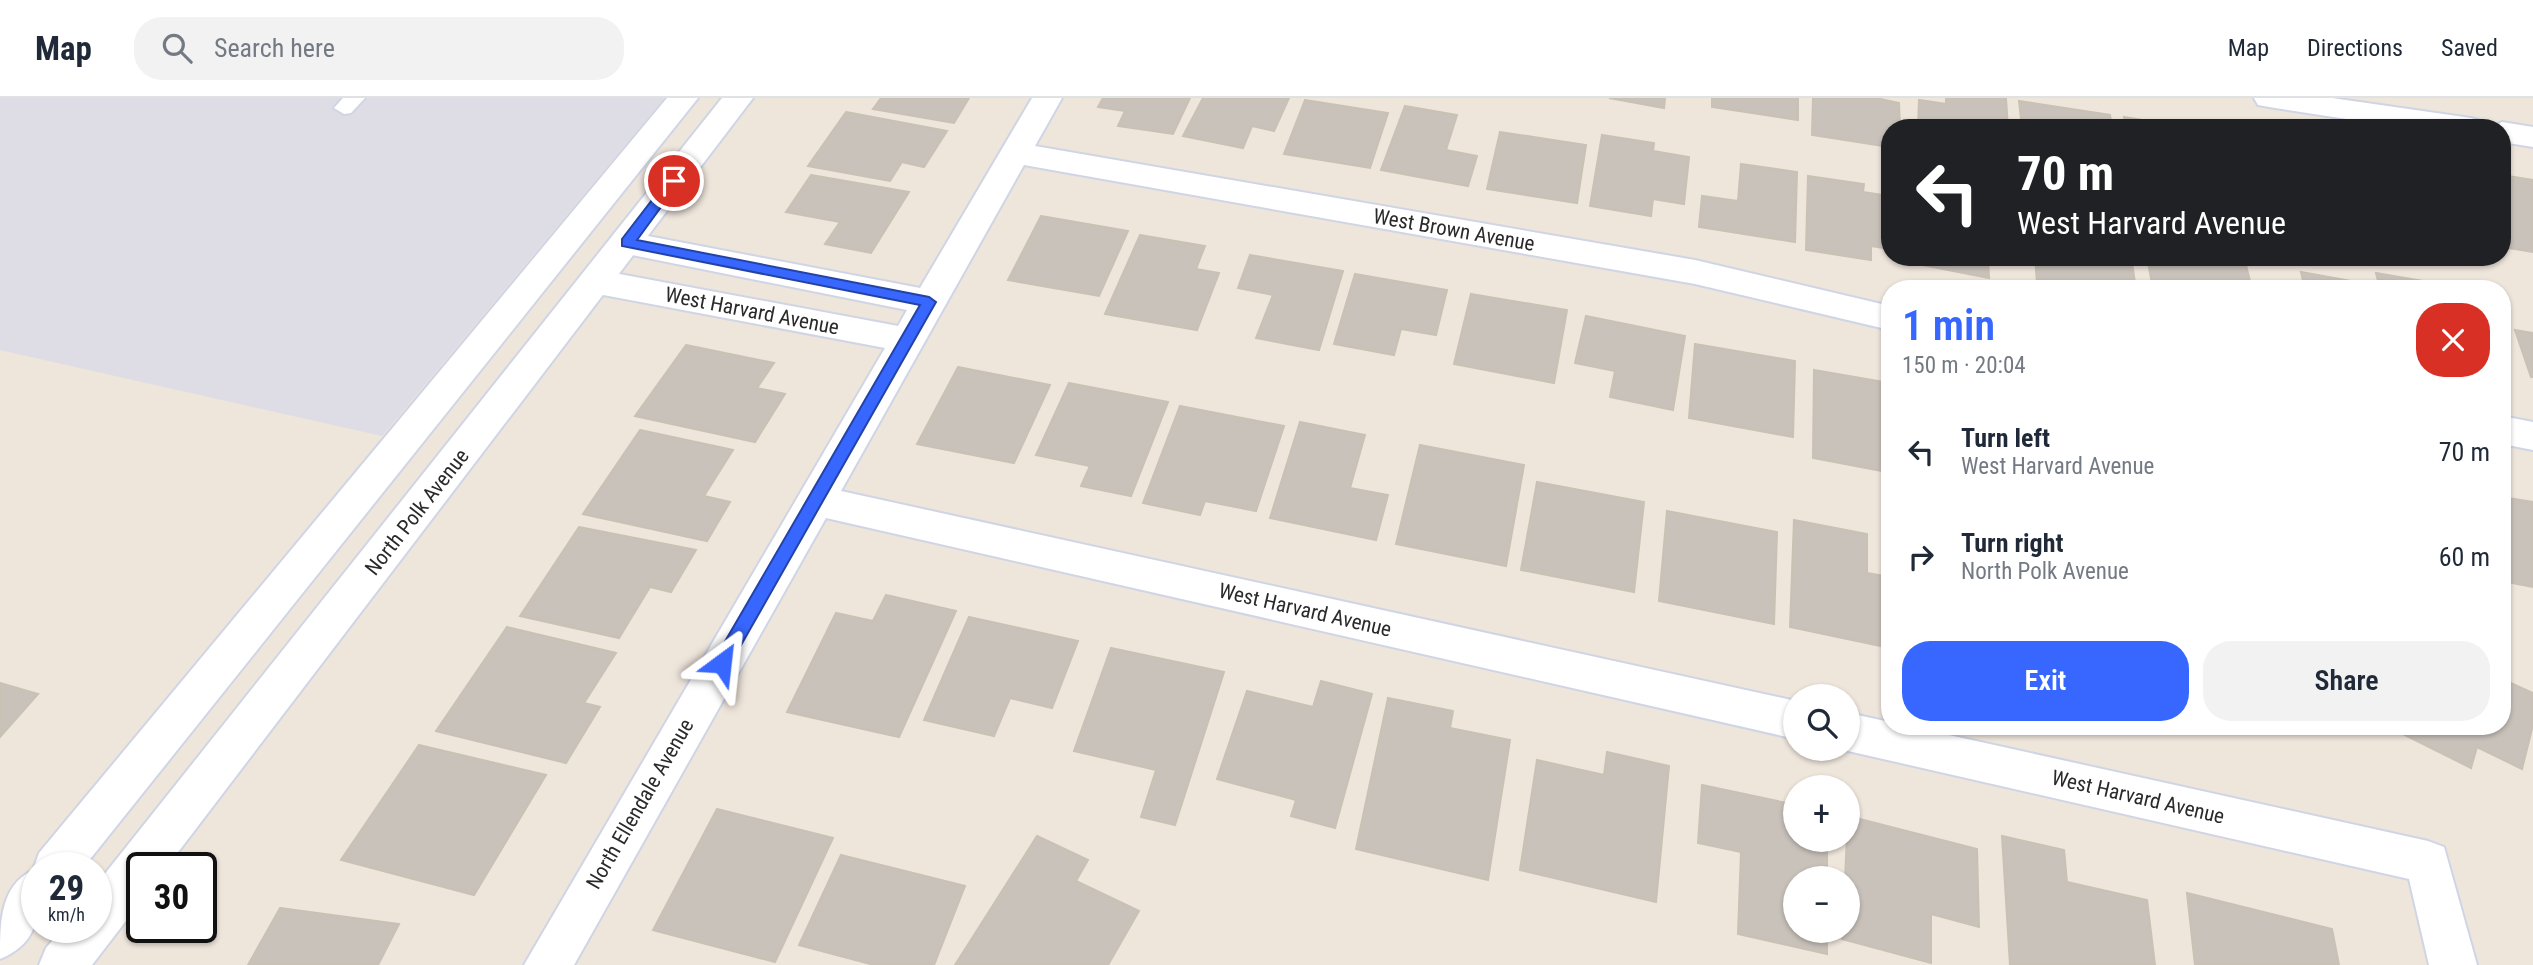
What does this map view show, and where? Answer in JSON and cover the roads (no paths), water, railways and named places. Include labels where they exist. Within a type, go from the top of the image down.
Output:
[{"type":"street","points":[[68,852],[683,98]]},
{"type":"street","name":"North Ellendale Avenue","points":[[548,965],[1047,98]]},
{"type":"street","points":[[2269,98],[2410,119]]},
{"type":"street","name":"North Polk Avenue","points":[[112,902],[598,282],[737,99]]},
{"type":"street","points":[[2511,133],[2533,137]]},
{"type":"street","name":"West Brown Avenue","points":[[1015,153],[1695,272],[1881,316]]},
{"type":"street","name":"West Harvard Avenue","points":[[627,243],[929,302]]},
{"type":"street","name":"West Harvard Avenue","points":[[598,282],[907,340]]},
{"type":"street","points":[[2511,432],[2533,436]]},
{"type":"street","name":"West Harvard Avenue","points":[[815,500],[1783,717]]},
{"type":"street","name":"West Harvard Avenue","points":[[1860,735],[2428,862],[2453,965]]},
{"type":"street","points":[[0,936],[21,910]]},
{"type":"street","points":[[63,965],[80,943]]}]
